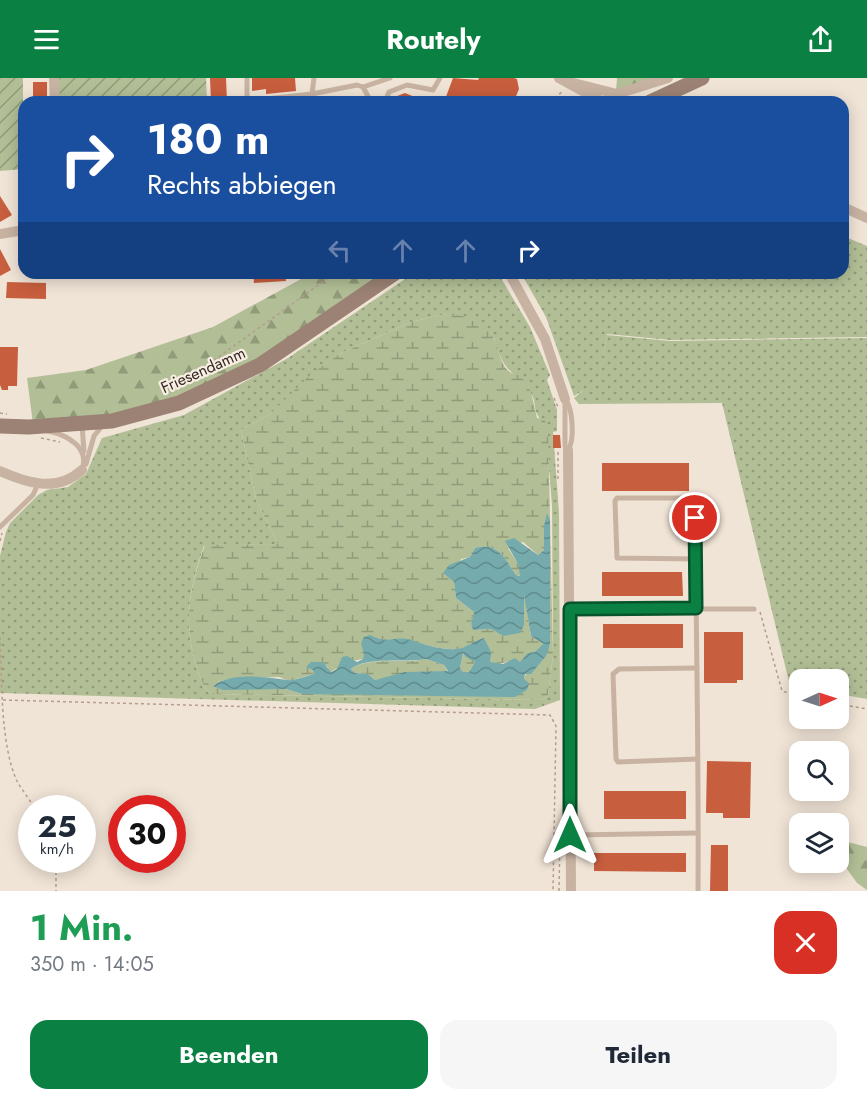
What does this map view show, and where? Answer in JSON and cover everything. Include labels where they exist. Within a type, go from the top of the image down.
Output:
[{"type":"main road","points":[[651,96],[678,78]]},
{"type":"main road","points":[[663,96],[702,78]]},
{"type":"main road","name":"Friesendamm","points":[[5,420],[29,427],[88,427],[179,403],[260,365],[386,279]]},
{"type":"street","points":[[54,78],[55,96]]},
{"type":"street","points":[[564,80],[617,94],[668,78]]},
{"type":"street","points":[[564,80],[592,96]]},
{"type":"street","points":[[849,210],[867,218]]},
{"type":"street","points":[[0,234],[18,231]]},
{"type":"street","points":[[512,279],[545,339],[565,399]]},
{"type":"street","points":[[568,450],[571,891]]},
{"type":"street","points":[[0,471],[38,484],[66,481],[82,470]]},
{"type":"lane","points":[[247,78],[247,96]]},
{"type":"lane","points":[[312,94],[315,78]]},
{"type":"lane","points":[[347,78],[348,87]]},
{"type":"lane","points":[[293,96],[348,87],[363,87],[390,78]]},
{"type":"lane","points":[[387,96],[389,92],[407,85],[433,90],[440,78]]},
{"type":"lane","points":[[363,87],[368,96]]},
{"type":"lane","points":[[565,399],[568,450]]},
{"type":"lane","points":[[29,427],[53,432],[72,440],[80,447],[84,458]]},
{"type":"lane","points":[[82,470],[88,427]]},
{"type":"lane","points":[[82,470],[88,427]]},
{"type":"lane","points":[[0,527],[33,495],[38,484]]},
{"type":"lane","points":[[696,559],[617,558],[615,501],[617,498],[695,498],[696,559],[698,759],[698,891]]},
{"type":"lane","points":[[570,609],[754,609]]},
{"type":"lane","points":[[697,668],[619,669],[613,674],[615,756],[618,762],[698,759]]},
{"type":"lane","points":[[570,835],[698,833]]},
{"type":"path","points":[[167,394],[327,279]]},
{"type":"path","points":[[0,413],[5,420]]},
{"type":"path","points":[[754,609],[763,615],[782,691],[789,693]]},
{"type":"path","points":[[0,636],[3,700],[12,766],[26,795]]},
{"type":"path","points":[[3,700],[550,715],[556,726],[553,891]]},
{"type":"path","points":[[849,706],[867,709]]},
{"type":"path","points":[[56,873],[56,891]]},
{"type":"green space","points":[[0,78],[23,78],[23,96],[18,96],[18,169],[0,171]]},
{"type":"green space","points":[[55,78],[206,78],[207,96],[56,96]]},
{"type":"green space","points":[[617,78],[665,78],[616,91]]},
{"type":"green space","points":[[849,238],[867,246],[867,337],[670,340],[607,334],[599,380],[607,335],[670,341],[867,338],[867,699],[849,696],[849,669],[789,669],[789,682],[722,403],[579,404],[574,398],[584,390],[574,396],[546,317],[524,279],[849,279]]},
{"type":"green space","points":[[301,279],[381,279],[261,360],[206,388],[160,406],[142,410],[106,417],[33,424],[27,378],[86,370],[213,327]]},
{"type":"green space","points":[[405,279],[502,279],[530,327],[550,375],[547,380],[557,410],[557,431],[553,432],[559,512],[560,700],[535,709],[0,693],[0,556],[10,523],[38,495],[47,490],[68,487],[86,474],[102,438],[184,415],[288,358]],"holes":[[[446,314],[494,338],[504,364],[529,391],[538,416],[548,426],[552,506],[553,656],[548,695],[542,700],[211,694],[203,684],[196,665],[189,619],[191,591],[204,546],[278,544],[256,499],[241,430],[270,414],[341,353],[411,322]]]},
{"type":"green space","points":[[446,314],[479,318],[493,337],[504,366],[514,374],[521,376],[531,392],[537,418],[544,419],[548,426],[553,656],[548,695],[542,700],[211,694],[203,684],[196,665],[189,619],[195,576],[205,545],[278,544],[256,499],[241,430],[270,414],[310,375],[341,353],[411,322]],"holes":[[[548,514],[550,644],[524,679],[302,694],[286,689],[218,682],[228,679],[279,677],[289,681],[314,674],[313,670],[327,666],[330,672],[351,661],[363,659],[372,649],[393,641],[458,649],[484,639],[490,652],[490,662],[495,665],[510,661],[520,663],[541,649],[543,644],[531,636],[524,592],[524,625],[503,636],[491,629],[473,630],[471,624],[474,612],[456,598],[454,582],[450,577],[461,559],[470,557],[475,548],[483,546],[495,549],[516,575],[521,576],[518,564],[508,548],[523,542],[538,555],[544,550],[544,525]]]},
{"type":"green space","points":[[463,653],[475,662],[469,672],[463,672],[460,668]]},
{"type":"green space","points":[[426,659],[444,665],[448,672],[421,672],[375,680],[368,674],[355,673],[351,669],[376,661]]},
{"type":"green space","points":[[849,842],[867,847],[867,890],[857,883],[849,872]]},
{"type":"water","points":[[547,513],[550,520],[550,644],[546,656],[531,674],[525,674],[524,679],[529,683],[527,690],[515,697],[302,694],[286,689],[223,690],[213,686],[239,677],[296,679],[314,674],[313,670],[306,667],[311,662],[323,662],[331,672],[337,669],[342,657],[347,656],[357,662],[363,659],[361,643],[364,637],[370,635],[387,640],[405,639],[433,647],[451,649],[460,648],[484,638],[491,652],[490,662],[503,664],[515,658],[520,662],[528,653],[535,652],[543,644],[531,636],[524,595],[524,625],[520,633],[503,636],[491,629],[473,630],[471,624],[474,612],[456,598],[454,582],[443,573],[449,565],[470,557],[475,548],[483,546],[500,553],[516,575],[520,576],[518,564],[505,541],[514,538],[538,555],[544,550],[544,525]],"holes":[[[463,653],[475,662],[469,672],[463,672],[460,668]],[[426,659],[444,665],[448,671],[405,672],[375,680],[368,674],[355,673],[351,669],[376,661]]]},
{"type":"building","points":[[210,78],[226,78],[227,96],[211,96]]},
{"type":"building","points":[[252,78],[295,78],[296,91],[266,94],[266,89],[252,91]]},
{"type":"building","points":[[453,78],[478,80],[479,78],[514,78],[517,79],[519,89],[516,96],[446,96]]},
{"type":"building","points":[[33,82],[47,82],[47,96],[33,96]]},
{"type":"building","points":[[405,93],[412,96],[397,96]]},
{"type":"building","points":[[0,196],[12,215],[0,222]]},
{"type":"building","points":[[0,249],[11,270],[0,276]]},
{"type":"building","points":[[254,279],[286,279],[286,281],[254,283]]},
{"type":"building","points":[[7,282],[46,283],[46,299],[6,298]]},
{"type":"building","points":[[0,347],[18,347],[17,386],[8,386],[8,390],[2,390],[0,385]]},
{"type":"building","points":[[553,435],[560,435],[561,448],[553,448]]},
{"type":"building","points":[[602,463],[689,463],[689,491],[602,491]]},
{"type":"building","points":[[602,572],[682,572],[683,596],[602,596]]},
{"type":"building","points":[[603,624],[683,624],[683,648],[603,648]]},
{"type":"building","points":[[704,632],[743,632],[743,680],[737,680],[737,683],[704,683]]},
{"type":"building","points":[[707,761],[751,762],[750,818],[723,818],[723,813],[706,813]]},
{"type":"building","points":[[604,791],[686,791],[686,819],[604,819]]},
{"type":"building","points":[[711,845],[728,845],[728,891],[710,891]]},
{"type":"building","points":[[594,853],[686,853],[686,872],[594,871]]},
{"type":"route","points":[[570,835],[570,609],[696,608],[695,518]]}]
